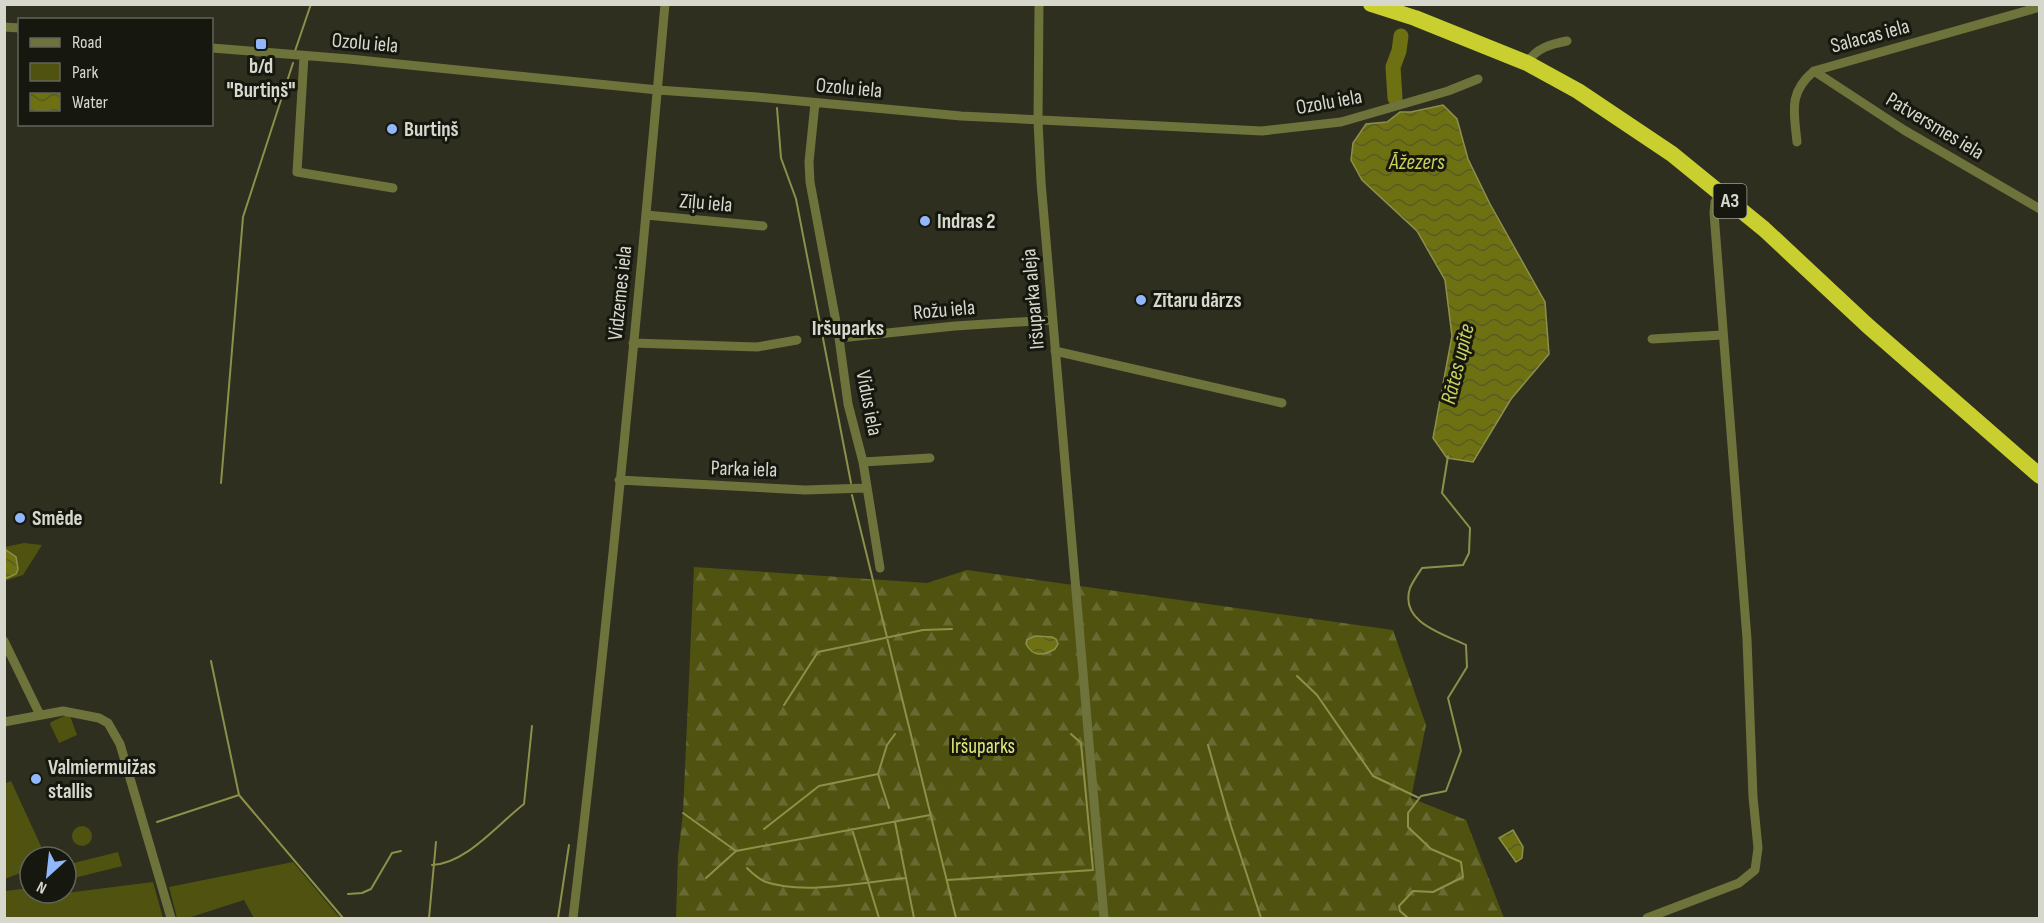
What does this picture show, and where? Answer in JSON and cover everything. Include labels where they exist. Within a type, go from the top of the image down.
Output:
[{"type":"highway","name":"A3","points":[[1371,4],[1407,15],[1527,63],[1578,91],[1672,154],[1764,229],[1868,326],[2040,476]]},
{"type":"street","name":"Vidzemes iela","points":[[573,918],[611,585],[665,4]]},
{"type":"street","name":"Iršuparka aleja","points":[[1039,4],[1038,121],[1052,320],[1104,918]]},
{"type":"street","name":"Salacas iela","points":[[1814,70],[2040,7]]},
{"type":"street","points":[[1527,63],[1532,55],[1546,46],[1568,41]]},
{"type":"street","name":"Ozolu iela","points":[[213,48],[961,116],[1262,130],[1341,122],[1448,91],[1478,79]]},
{"type":"street","points":[[304,56],[297,172],[393,188]]},
{"type":"street","points":[[1797,142],[1793,102],[1803,80],[1814,70]]},
{"type":"street","name":"Patversmes iela","points":[[1814,70],[1904,130],[2040,209]]},
{"type":"street","name":"Vidus iela","points":[[815,103],[809,162],[810,183],[839,338],[848,404],[863,462],[880,568]]},
{"type":"street","points":[[1647,918],[1739,882],[1755,870],[1757,859],[1747,639],[1714,213],[1715,202],[1721,194]]},
{"type":"street","name":"Zīļu iela","points":[[646,215],[763,226]]},
{"type":"street","name":"Rožu iela","points":[[839,338],[955,326],[1052,320]]},
{"type":"street","points":[[1652,339],[1723,335]]},
{"type":"street","points":[[633,343],[757,347],[797,340]]},
{"type":"street","points":[[1055,351],[1282,403]]},
{"type":"street","points":[[863,462],[930,458]]},
{"type":"street","name":"Parka iela","points":[[619,480],[805,490],[867,488]]},
{"type":"street","points":[[4,641],[40,715]]},
{"type":"street","points":[[4,722],[63,711],[99,718],[108,723],[120,744],[171,918]]},
{"type":"green space","points":[[24,543],[42,545],[23,575],[5,581],[5,578],[18,569],[16,557],[7,550],[5,551],[5,547]]},
{"type":"green space","name":"Iršuparks","points":[[694,567],[927,583],[967,570],[1393,630],[1426,725],[1411,798],[1466,820],[1504,918],[676,918]]},
{"type":"green space","points":[[64,716],[70,716],[77,735],[59,743],[50,724]]},
{"type":"green space","points":[[4,768],[6,783],[11,781],[40,845],[18,845],[18,874],[5,879]]},
{"type":"green space","points":[[78,827],[86,827],[91,832],[91,840],[86,845],[78,845],[73,840],[73,832]]},
{"type":"green space","points":[[118,852],[122,866],[78,877],[78,862]]},
{"type":"green space","points":[[293,862],[340,918],[254,918],[244,900],[188,918],[177,918],[169,887]]},
{"type":"green space","points":[[153,882],[163,918],[5,918],[5,891],[18,889],[18,905],[78,905],[78,891]]},
{"type":"water","name":"Āžezers","points":[[1443,105],[1457,119],[1468,159],[1490,204],[1545,302],[1549,354],[1511,399],[1473,462],[1447,458],[1433,438],[1452,336],[1445,280],[1417,231],[1362,180],[1351,160],[1353,143],[1366,124],[1387,122],[1400,112]]},
{"type":"water","points":[[5,551],[16,557],[18,569],[16,574],[4,578]]},
{"type":"water","points":[[1035,636],[1052,637],[1058,644],[1051,651],[1042,654],[1035,653],[1026,644],[1027,640]]},
{"type":"water","points":[[1513,830],[1523,847],[1522,858],[1516,862],[1499,838]]},
{"type":"waterway","points":[[295,51],[311,4]]},
{"type":"waterway","name":"Rātes upīte","points":[[1395,98],[1393,67],[1399,51],[1401,36]]},
{"type":"waterway","points":[[221,483],[243,217],[293,63]]},
{"type":"waterway","points":[[777,108],[781,158],[796,199],[851,483]]},
{"type":"waterway","name":"Rātes upīte","points":[[1408,918],[1400,911],[1399,906],[1413,891],[1433,892],[1463,877],[1461,862],[1431,849],[1408,827],[1408,813],[1421,796],[1446,791],[1461,751],[1448,698],[1467,667],[1466,645],[1425,625],[1411,610],[1408,600],[1410,588],[1422,568],[1463,565],[1469,553],[1470,528],[1442,493],[1448,456]]},
{"type":"waterway","points":[[852,495],[956,918]]},
{"type":"waterway","points":[[784,705],[818,652],[923,630],[952,629]]},
{"type":"waterway","points":[[211,661],[239,795],[343,918]]},
{"type":"waterway","points":[[1297,676],[1317,695],[1373,776],[1419,798]]},
{"type":"waterway","points":[[432,865],[445,863],[469,851],[524,804],[532,726]]},
{"type":"waterway","points":[[889,808],[878,774],[887,745],[895,734]]},
{"type":"waterway","points":[[947,880],[1093,870],[1081,743],[1071,734]]},
{"type":"waterway","points":[[1208,745],[1261,918]]},
{"type":"waterway","points":[[764,829],[819,786],[878,774]]},
{"type":"waterway","points":[[157,822],[239,795]]},
{"type":"waterway","points":[[683,813],[736,851],[930,815]]},
{"type":"waterway","points":[[895,822],[914,918]]},
{"type":"waterway","points":[[852,829],[879,918]]},
{"type":"waterway","points":[[429,918],[436,842]]},
{"type":"waterway","points":[[558,918],[569,845]]},
{"type":"waterway","points":[[348,894],[362,893],[371,889],[392,853],[401,851]]},
{"type":"waterway","points":[[706,878],[736,851]]},
{"type":"waterway","points":[[747,868],[758,878],[781,886],[816,888],[906,878]]},
{"type":"place","name":"b/d \"Burtiņš\"","points":[[261,44]]},
{"type":"place","name":"Burtiņš","points":[[392,129]]},
{"type":"place","name":"Indras 2","points":[[925,221]]},
{"type":"place","name":"Zītaru dārzs","points":[[1141,300]]},
{"type":"place","name":"Smēde","points":[[20,518]]},
{"type":"place","name":"Valmiermuižas stallis","points":[[36,779]]},
{"type":"district","name":"Iršuparks","points":[[848,328]]}]
